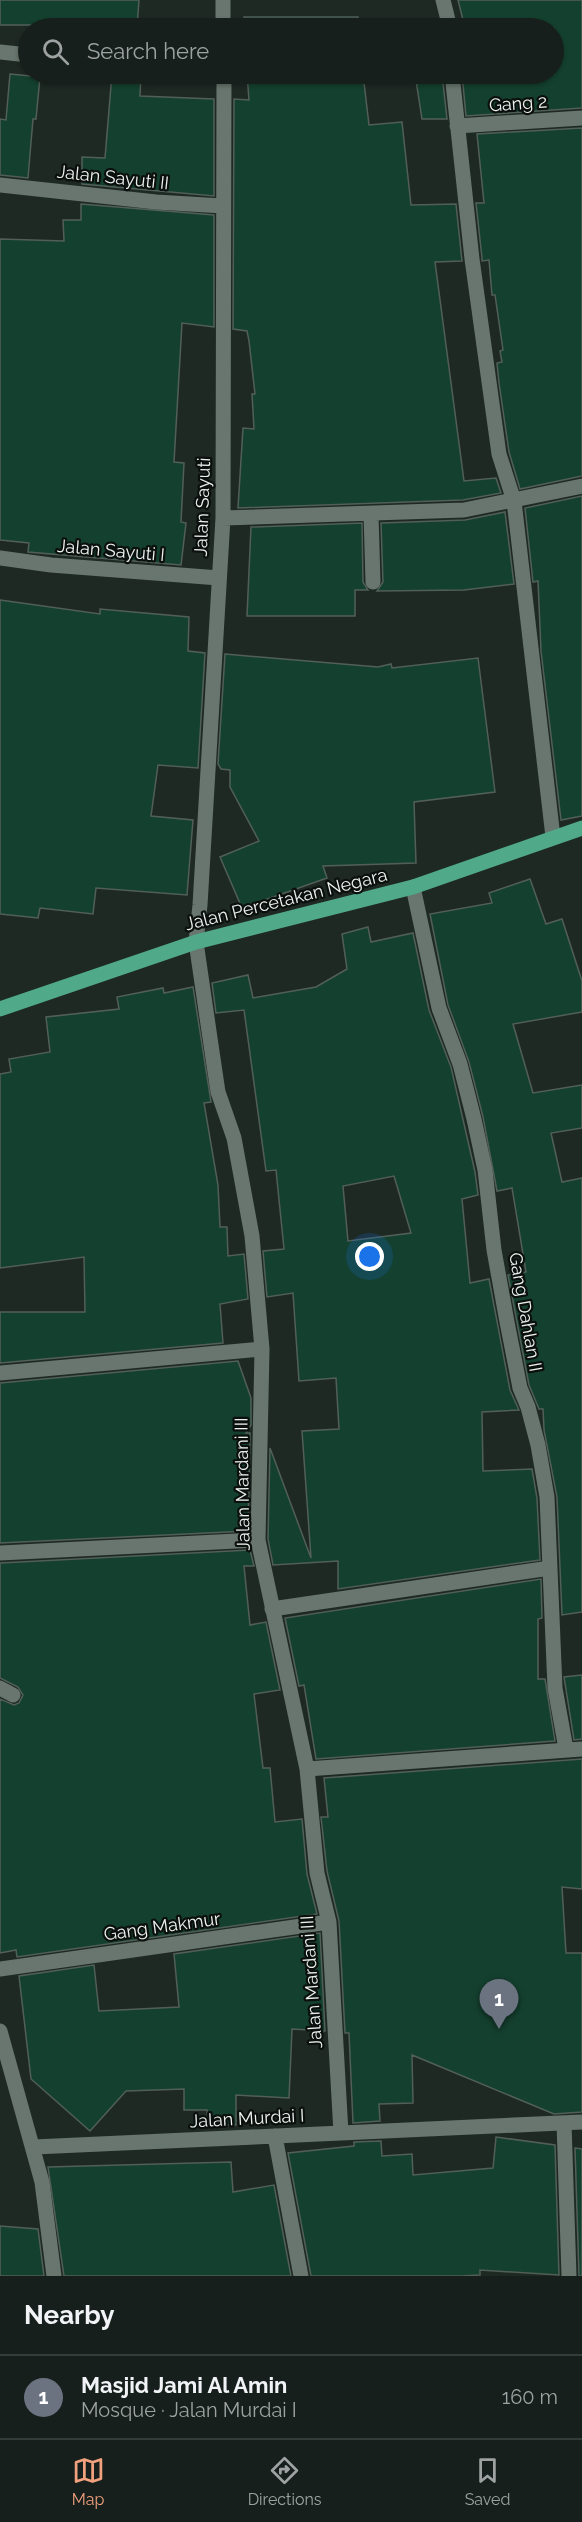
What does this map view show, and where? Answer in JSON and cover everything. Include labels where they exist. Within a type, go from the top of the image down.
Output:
[{"type":"main road","name":"Jalan Percetakan Negara","points":[[0,1008],[196,942],[414,887],[582,828]]},
{"type":"street","points":[[223,0],[223,18]]},
{"type":"street","points":[[443,0],[448,18]]},
{"type":"street","points":[[0,52],[18,54]]},
{"type":"street","name":"Jalan Sayuti","points":[[196,942],[223,518],[224,84]]},
{"type":"street","points":[[454,84],[472,259],[499,454],[514,501],[553,837]]},
{"type":"street","name":"Gang 2","points":[[458,126],[582,118]]},
{"type":"street","name":"Jalan Sayuti II","points":[[0,185],[156,202],[223,206]]},
{"type":"street","points":[[223,518],[464,510],[582,486]]},
{"type":"street","points":[[371,514],[373,582]]},
{"type":"street","name":"Jalan Sayuti I","points":[[0,558],[51,566],[219,578]]},
{"type":"street","name":"Gang Dahlan II","points":[[414,887],[438,1008],[460,1064],[485,1170],[494,1250],[507,1322],[520,1388],[528,1407],[538,1445],[547,1497],[555,1688],[566,1749]]},
{"type":"street","name":"Jalan Mardani III","points":[[196,942],[218,1092],[234,1137],[252,1236],[262,1349],[258,1540],[307,1769],[317,1873],[329,1922],[341,2133]]},
{"type":"street","points":[[0,1373],[262,1349]]},
{"type":"street","points":[[0,1553],[258,1540]]},
{"type":"street","points":[[272,1609],[550,1568]]},
{"type":"street","points":[[307,1769],[582,1749]]},
{"type":"street","name":"Gang Makmur","points":[[0,1969],[329,1922]]},
{"type":"street","points":[[0,2034],[34,2147],[42,2182],[54,2276]]},
{"type":"street","name":"Jalan Murdai I","points":[[34,2147],[582,2122]]},
{"type":"street","points":[[564,2123],[569,2276]]},
{"type":"street","points":[[275,2136],[301,2276]]},
{"type":"building","points":[[0,0],[139,0],[138,18],[18,18],[18,25],[0,25]]},
{"type":"building","points":[[458,0],[582,0],[582,108],[466,116],[463,84],[564,84],[564,18],[462,18]]},
{"type":"building","points":[[244,17],[358,18],[244,18]]},
{"type":"building","points":[[10,74],[18,75],[18,84],[39,84],[36,119],[33,119],[28,178],[0,175],[0,119],[6,120]]},
{"type":"building","points":[[111,84],[141,84],[140,96],[214,99],[214,196],[82,184],[82,157],[105,158]]},
{"type":"building","points":[[248,84],[364,84],[369,125],[402,122],[411,205],[456,204],[462,261],[435,262],[464,481],[496,478],[501,493],[463,500],[238,508],[243,428],[254,429],[252,394],[255,394],[247,331],[233,329],[234,99],[249,100]]},
{"type":"building","points":[[417,84],[443,84],[447,119],[422,119]]},
{"type":"building","points":[[582,128],[582,476],[520,489],[509,452],[499,383],[497,363],[502,362],[500,351],[503,350],[495,295],[492,295],[489,260],[482,261],[476,203],[484,203],[477,134]]},
{"type":"building","points":[[81,204],[214,215],[214,327],[182,323],[174,462],[184,463],[181,522],[186,523],[181,565],[28,552],[29,543],[0,540],[0,239],[64,241],[63,220],[81,220]]},
{"type":"building","points":[[582,496],[582,816],[561,820],[541,651],[538,581],[533,582],[525,508]]},
{"type":"building","points":[[505,512],[514,584],[464,590],[377,591],[383,582],[381,523],[465,520]]},
{"type":"building","points":[[362,523],[363,582],[368,590],[355,590],[355,616],[247,616],[251,527]]},
{"type":"building","points":[[0,600],[100,614],[100,609],[189,617],[188,651],[205,653],[198,768],[158,765],[151,816],[193,820],[187,895],[96,888],[93,914],[40,908],[38,918],[0,914]]},
{"type":"building","points":[[225,654],[378,667],[391,664],[392,668],[478,658],[495,792],[414,802],[416,863],[323,866],[327,878],[242,908],[220,857],[259,841],[230,787],[230,770],[221,769],[218,764]]},
{"type":"building","points":[[530,879],[546,924],[562,919],[582,981],[582,1012],[513,1024],[533,1093],[582,1085],[582,1128],[551,1133],[562,1182],[582,1178],[582,1612],[562,1615],[557,1497],[544,1430],[543,1409],[539,1409],[529,1385],[508,1275],[526,1272],[512,1188],[497,1191],[483,1117],[469,1062],[448,1005],[430,914],[492,903],[489,893]]},
{"type":"building","points":[[368,927],[371,942],[413,933],[429,1010],[451,1067],[475,1172],[478,1195],[462,1199],[470,1283],[489,1279],[510,1390],[519,1410],[482,1412],[483,1471],[532,1469],[537,1498],[540,1560],[338,1589],[338,1561],[273,1565],[268,1539],[270,1448],[311,1558],[302,1431],[339,1429],[336,1378],[299,1381],[293,1293],[267,1297],[263,1251],[284,1249],[276,1170],[266,1171],[244,1010],[216,1013],[212,983],[248,975],[253,998],[316,987],[347,969],[342,934]],"holes":[[[394,1176],[411,1233],[348,1241],[343,1186]]]},
{"type":"building","points":[[193,987],[211,1102],[204,1103],[218,1185],[220,1227],[227,1227],[228,1256],[244,1254],[248,1299],[220,1304],[223,1343],[0,1363],[0,1312],[85,1312],[84,1257],[0,1268],[0,1074],[11,1072],[9,1059],[50,1052],[46,1017],[119,1009],[117,997],[163,988],[164,993]]},
{"type":"building","points":[[238,1361],[251,1398],[251,1425],[246,1433],[250,1433],[248,1531],[0,1543],[0,1383]]},
{"type":"building","points":[[250,1550],[254,1566],[244,1566],[250,1625],[266,1622],[280,1690],[254,1694],[263,1768],[270,1768],[275,1822],[302,1819],[307,1874],[317,1914],[17,1957],[16,1950],[0,1953],[0,1699],[14,1705],[19,1703],[23,1695],[18,1687],[0,1678],[0,1563]]},
{"type":"building","points":[[541,1579],[542,1618],[538,1619],[538,1679],[545,1679],[555,1741],[316,1759],[304,1685],[299,1686],[285,1618]]},
{"type":"building","points":[[582,1675],[582,1739],[574,1740],[564,1677]]},
{"type":"building","points":[[582,1759],[582,1889],[562,1887],[566,1953],[582,1953],[582,2112],[554,2114],[412,2055],[413,2103],[379,2104],[380,2121],[353,2123],[349,2033],[345,2033],[339,1921],[327,1871],[321,1817],[328,1817],[324,1778]]},
{"type":"building","points":[[320,1933],[325,2031],[292,2029],[289,2098],[236,2095],[236,2125],[208,2125],[207,2110],[184,2110],[184,2089],[126,2091],[90,2131],[31,2079],[19,1976],[94,1965],[99,2011],[179,2007],[174,1954]]},
{"type":"building","points":[[496,2137],[555,2145],[559,2275],[480,2270],[480,2275],[462,2276],[311,2276],[288,2153],[354,2146],[354,2142],[381,2141],[382,2156],[412,2154],[413,2175],[493,2168]]},
{"type":"building","points":[[575,2148],[582,2149],[582,2276],[579,2276]]},
{"type":"building","points":[[231,2162],[233,2192],[274,2185],[291,2276],[64,2276],[48,2167]]},
{"type":"building","points":[[0,2226],[38,2229],[44,2276],[0,2276]]},
{"type":"place","name":"Masjid Jami Al Amin","points":[[499,2029]]}]
